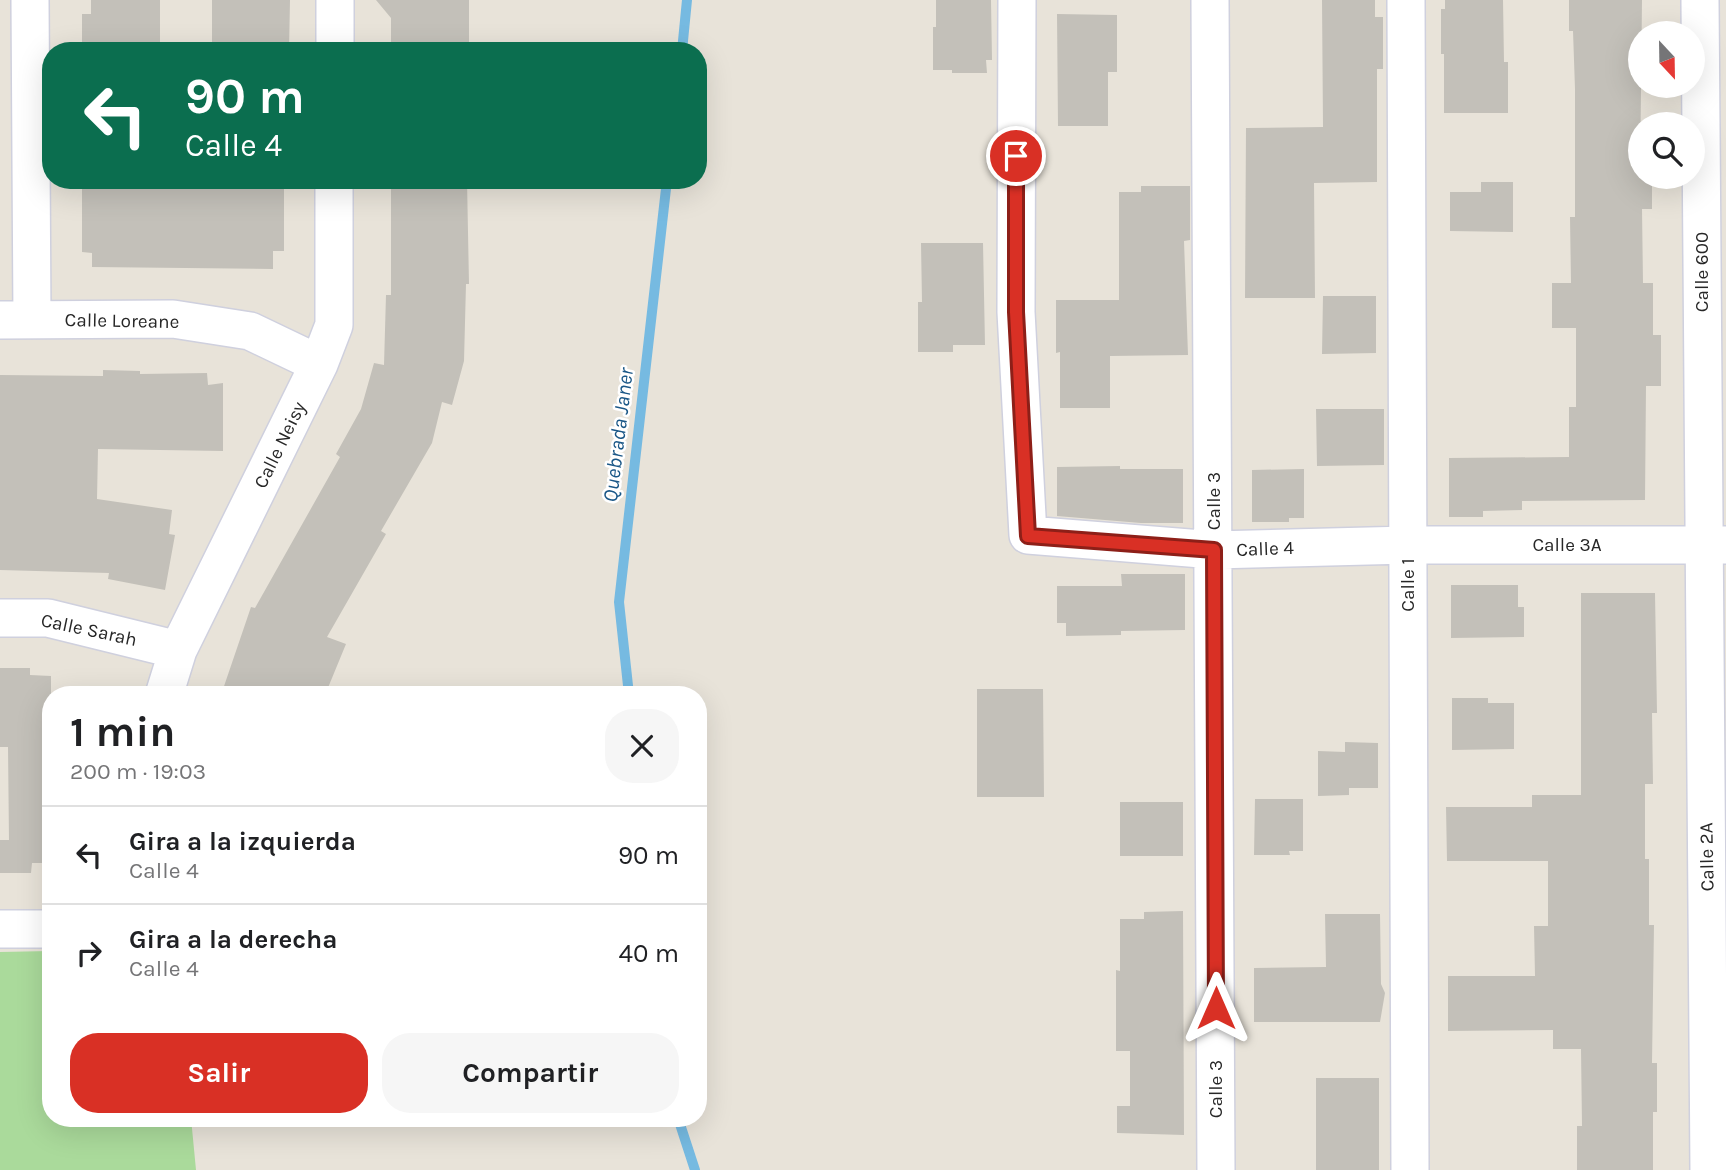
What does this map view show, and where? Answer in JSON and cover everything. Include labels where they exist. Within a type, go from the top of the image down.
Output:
[{"type":"street","points":[[16,320],[30,0]]},
{"type":"street","points":[[335,0],[335,42]]},
{"type":"street","name":"Calle 4","points":[[1017,0],[1016,312],[1028,536],[1214,550],[1408,545]]},
{"type":"street","name":"Calle 3","points":[[1210,0],[1216,1170]]},
{"type":"street","name":"Calle 1","points":[[1406,0],[1410,1170]]},
{"type":"street","name":"Calle 600","points":[[1700,0],[1715,545]]},
{"type":"street","name":"Calle Neisy","points":[[167,686],[178,650],[319,364],[334,325],[334,189]]},
{"type":"street","name":"Calle Loreane","points":[[16,320],[173,319],[250,331],[319,364]]},
{"type":"street","name":"Calle 3A","points":[[1408,545],[1715,545]]},
{"type":"street","name":"Calle 2A","points":[[1709,1170],[1715,545]]},
{"type":"street","name":"Calle Sarah","points":[[0,618],[48,618],[178,650]]},
{"type":"street","points":[[0,929],[42,929]]},
{"type":"green space","points":[[42,951],[42,1127],[192,1127],[196,1170],[0,1170],[0,952]]},
{"type":"building","points":[[91,0],[160,0],[160,42],[82,42],[82,14],[91,14]]},
{"type":"building","points":[[212,0],[290,0],[289,42],[212,42]]},
{"type":"building","points":[[376,0],[469,0],[469,42],[391,42],[391,18]]},
{"type":"building","points":[[936,0],[991,0],[992,60],[986,60],[987,73],[933,70]]},
{"type":"building","points":[[1322,0],[1375,0],[1375,17],[1383,17],[1383,69],[1377,69],[1377,182],[1314,183],[1315,298],[1245,298],[1246,128],[1323,127]]},
{"type":"building","points":[[1445,0],[1503,0],[1504,62],[1508,62],[1508,113],[1444,113],[1441,9],[1445,9]]},
{"type":"building","points":[[1569,0],[1642,0],[1642,21],[1628,21],[1628,98],[1641,98],[1641,112],[1628,112],[1628,189],[1652,189],[1652,209],[1642,209],[1643,283],[1653,283],[1653,335],[1661,335],[1661,386],[1646,386],[1645,500],[1522,501],[1522,510],[1483,511],[1483,517],[1449,517],[1449,458],[1569,457],[1569,407],[1576,407],[1576,328],[1552,328],[1552,283],[1571,283],[1570,217],[1575,217],[1575,89],[1573,31],[1569,31]]},
{"type":"building","points":[[1057,14],[1117,15],[1117,72],[1108,72],[1108,126],[1058,126]]},
{"type":"building","points":[[1481,182],[1513,182],[1513,232],[1450,231],[1450,192],[1481,192]]},
{"type":"building","points":[[1141,186],[1190,186],[1190,240],[1184,241],[1188,355],[1110,356],[1110,408],[1060,408],[1056,300],[1119,300],[1119,192],[1141,192]]},
{"type":"building","points":[[82,189],[284,189],[284,251],[273,251],[273,269],[92,267],[92,253],[82,252]]},
{"type":"building","points":[[391,189],[467,189],[469,284],[466,284],[464,361],[452,405],[442,402],[432,443],[381,531],[386,534],[327,637],[346,644],[329,686],[224,686],[251,607],[255,608],[340,457],[336,454],[361,409],[374,363],[384,365],[386,295],[391,295]]},
{"type":"building","points":[[921,243],[983,243],[985,345],[953,345],[953,352],[918,352],[918,302],[922,302]]},
{"type":"building","points":[[1323,296],[1376,296],[1376,353],[1322,354]]},
{"type":"building","points":[[103,370],[140,371],[140,374],[207,373],[208,385],[223,383],[223,451],[98,449],[97,499],[172,510],[169,534],[175,535],[165,590],[108,579],[109,573],[0,570],[0,375],[103,376]]},
{"type":"building","points":[[1316,409],[1384,409],[1384,465],[1317,466]]},
{"type":"building","points":[[1120,466],[1120,469],[1183,469],[1183,523],[1141,523],[1057,516],[1057,467]]},
{"type":"building","points":[[1304,469],[1304,518],[1289,518],[1289,522],[1252,522],[1252,470]]},
{"type":"building","points":[[1121,574],[1185,574],[1185,630],[1121,631],[1121,635],[1066,636],[1066,623],[1057,623],[1057,586],[1122,586]]},
{"type":"building","points":[[1451,585],[1518,585],[1518,607],[1524,607],[1524,637],[1451,638]]},
{"type":"building","points":[[1581,593],[1655,593],[1657,713],[1652,713],[1653,784],[1645,784],[1645,859],[1649,859],[1649,925],[1654,925],[1652,1063],[1657,1063],[1657,1112],[1653,1112],[1653,1170],[1577,1170],[1577,1126],[1582,1126],[1581,1049],[1553,1049],[1553,1030],[1448,1031],[1448,976],[1535,976],[1534,926],[1548,926],[1548,861],[1447,861],[1446,807],[1532,807],[1532,795],[1581,795]]},
{"type":"building","points":[[0,668],[30,668],[30,675],[51,676],[51,686],[42,686],[42,863],[32,863],[31,873],[0,873],[0,840],[9,840],[8,747],[0,747]]},
{"type":"building","points":[[977,689],[1043,689],[1044,797],[977,797]]},
{"type":"building","points":[[1452,698],[1488,698],[1488,703],[1514,703],[1514,749],[1452,750]]},
{"type":"building","points":[[1345,742],[1378,743],[1378,788],[1349,788],[1349,795],[1318,796],[1318,751],[1345,752]]},
{"type":"building","points":[[1255,799],[1303,799],[1303,851],[1289,851],[1290,855],[1254,855]]},
{"type":"building","points":[[1120,802],[1183,802],[1183,856],[1120,856]]},
{"type":"building","points":[[1183,911],[1184,1135],[1117,1133],[1117,1106],[1130,1106],[1130,1051],[1116,1051],[1116,970],[1120,971],[1120,919],[1144,919],[1144,912]]},
{"type":"building","points":[[1325,914],[1380,914],[1381,984],[1385,993],[1380,1022],[1254,1022],[1254,968],[1326,967]]},
{"type":"building","points":[[1316,1078],[1379,1078],[1379,1170],[1316,1170]]},
{"type":"waterway","name":"Quebrada Janer","points":[[683,42],[687,0]]},
{"type":"waterway","name":"Quebrada Janer","points":[[628,686],[619,602],[666,189]]},
{"type":"waterway","name":"Quebrada Janer","points":[[681,1127],[695,1170]]},
{"type":"route","points":[[1016,156],[1016,312],[1028,536],[1214,550],[1216,1008]]}]
